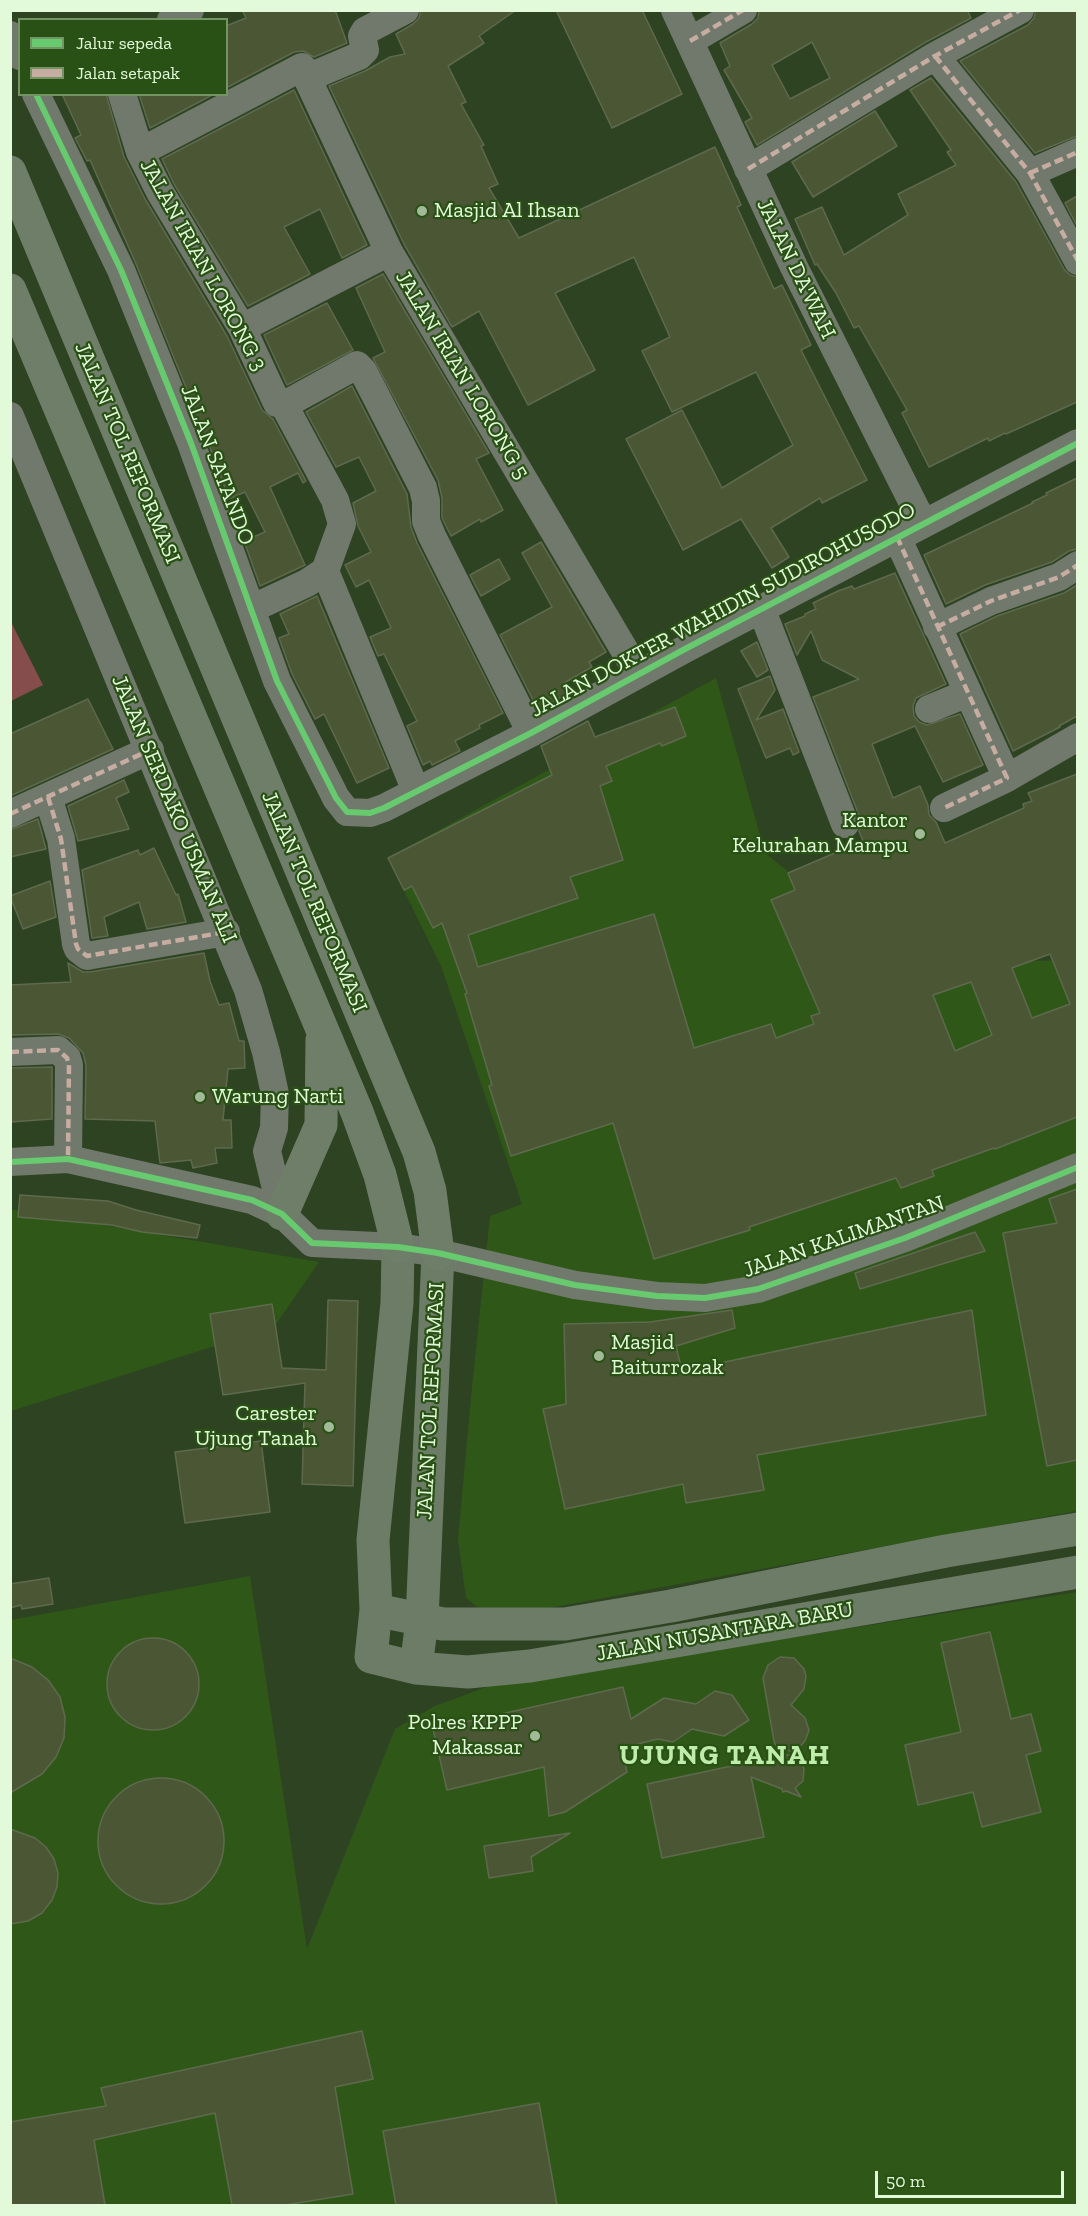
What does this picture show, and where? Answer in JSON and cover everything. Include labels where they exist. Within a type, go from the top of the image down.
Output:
[{"type":"highway","name":"JALAN TOL REFORMASI","points":[[10,172],[419,1152],[430,1191],[438,1253],[422,1620],[420,1651],[416,1668]]},
{"type":"highway","name":"JALAN TOL REFORMASI","points":[[10,290],[322,1028],[380,1175],[398,1247],[398,1303],[373,1540],[376,1610],[371,1657]]},
{"type":"highway","points":[[282,1214],[321,1125],[322,1028]]},
{"type":"highway","name":"JALAN NUSANTARA BARU","points":[[376,1610],[422,1620],[463,1625],[565,1624],[1077,1529]]},
{"type":"highway","points":[[903,1560],[910,1601]]},
{"type":"highway","name":"JALAN NUSANTARA BARU","points":[[371,1657],[416,1668],[468,1672],[531,1666],[1077,1572]]},
{"type":"street","points":[[175,18],[190,10]]},
{"type":"street","points":[[140,152],[305,72],[359,56],[365,50],[362,36],[365,31],[405,10]]},
{"type":"street","name":"JALAN DA'WAH","points":[[675,10],[799,277],[923,523]]},
{"type":"street","points":[[690,41],[742,10]]},
{"type":"street","points":[[748,169],[935,56],[1020,10]]},
{"type":"street","points":[[10,35],[18,52]]},
{"type":"street","points":[[935,56],[1030,173],[1077,261]]},
{"type":"street","name":"JALAN IRIAN LORONG 5","points":[[305,72],[389,252],[638,673]]},
{"type":"street","name":"JALAN SATANDO","points":[[37,96],[121,270],[191,443],[277,681],[336,798],[347,812],[370,813],[384,808]]},
{"type":"street","name":"JALAN IRIAN LORONG 3","points":[[123,96],[140,152],[160,192],[242,328],[277,403],[284,405],[335,500],[342,524],[325,571]]},
{"type":"street","points":[[1030,173],[1077,152]]},
{"type":"street","points":[[242,328],[389,252]]},
{"type":"street","points":[[284,405],[357,365],[363,371],[423,488],[426,501],[426,521],[432,536],[531,733]]},
{"type":"street","name":"JALAN SERDAKO USMAN ALI","points":[[10,417],[226,932],[248,990],[266,1052],[274,1094],[274,1128],[267,1151],[282,1214]]},
{"type":"street","name":"JALAN DOKTER WAHIDIN SUDIROHUSODO","points":[[384,808],[531,733],[638,673],[1077,443]]},
{"type":"street","points":[[897,537],[1007,778]]},
{"type":"street","points":[[937,627],[991,601],[1059,577],[1077,566]]},
{"type":"street","points":[[251,609],[307,583],[325,571],[416,792]]},
{"type":"street","points":[[761,608],[845,824]]},
{"type":"street","points":[[929,709],[968,693]]},
{"type":"street","points":[[944,808],[1007,778],[1077,737]]},
{"type":"street","points":[[10,814],[150,750]]},
{"type":"street","points":[[48,797],[61,839],[76,944],[83,954],[87,956],[226,932]]},
{"type":"street","points":[[10,1052],[58,1050],[67,1058],[69,1065],[68,1159]]},
{"type":"street","name":"JALAN KALIMANTAN","points":[[10,1162],[68,1159],[252,1200],[282,1214],[312,1242],[398,1247],[438,1253],[575,1285],[657,1296],[705,1298],[758,1289],[905,1238],[1077,1167]]},
{"type":"shaded area","points":[[12,624],[43,685],[11,701],[10,625]]},
{"type":"shaded area","points":[[716,678],[765,853],[796,878],[1029,961],[1069,960],[1077,973],[1077,1511],[505,1616],[482,1611],[466,1598],[458,1539],[472,1387],[490,1216],[522,1204],[441,966],[388,858]]},
{"type":"shaded area","points":[[11,1210],[319,1262],[274,1327],[11,1411]]},
{"type":"shaded area","points":[[250,1576],[307,1949],[395,1729],[435,1706],[489,1686],[1077,1592],[1077,2205],[11,2206],[11,1620]]},
{"type":"building","points":[[242,10],[335,10],[347,43],[314,57],[303,51],[294,52],[228,87],[228,25],[246,18]]},
{"type":"building","points":[[421,10],[516,10],[479,36],[484,43],[448,66],[466,102],[461,104],[484,145],[481,146],[498,184],[489,188],[519,238],[715,147],[741,205],[737,207],[774,289],[782,285],[811,345],[801,350],[867,480],[822,503],[820,498],[771,528],[789,557],[772,568],[741,519],[683,550],[626,439],[682,410],[722,488],[793,445],[756,372],[672,412],[642,351],[670,337],[634,257],[555,293],[595,370],[528,405],[479,311],[452,327],[404,244],[329,86],[365,71],[390,57],[405,54],[396,34],[413,24],[419,18]]},
{"type":"building","points":[[556,10],[642,10],[682,94],[612,128]]},
{"type":"building","points":[[759,10],[967,10],[971,18],[926,42],[757,145],[745,122],[752,118],[724,70],[730,66],[720,43],[758,18]],"holes":[[[812,42],[830,78],[790,99],[772,65]]]},
{"type":"building","points":[[1036,10],[1077,10],[1077,136],[1035,153],[960,61],[1028,25],[1034,18]]},
{"type":"building","points":[[931,78],[1016,182],[1064,269],[1070,275],[1077,277],[1077,402],[989,441],[988,438],[929,467],[902,413],[907,410],[859,326],[854,328],[836,293],[817,264],[815,265],[795,219],[822,207],[844,255],[908,215],[898,194],[956,165],[947,152],[951,150],[910,90]]},
{"type":"building","points":[[294,90],[367,245],[342,258],[320,209],[284,227],[310,274],[248,306],[174,184],[162,159]]},
{"type":"building","points":[[63,96],[107,96],[124,157],[145,199],[227,336],[262,410],[273,419],[306,481],[303,483],[298,473],[270,487],[305,565],[260,586],[244,541],[265,532],[245,492],[229,499],[136,264],[90,160],[87,161],[75,138],[81,135]]},
{"type":"building","points":[[140,96],[210,96],[150,128]]},
{"type":"building","points":[[875,111],[897,146],[813,197],[792,162]]},
{"type":"building","points":[[1077,196],[1077,226],[1065,203]]},
{"type":"building","points":[[383,274],[489,453],[476,459],[503,510],[481,522],[480,519],[451,536],[442,518],[442,498],[438,480],[373,358],[385,352],[356,288]]},
{"type":"building","points":[[327,303],[353,350],[287,385],[264,335]]},
{"type":"building","points":[[352,386],[407,494],[411,527],[417,543],[503,713],[455,741],[460,751],[432,765],[430,761],[423,765],[407,726],[417,721],[384,654],[378,656],[370,637],[391,628],[369,580],[356,587],[345,565],[371,552],[358,526],[353,503],[376,491],[359,457],[336,467],[306,412]]},
{"type":"building","points":[[1077,478],[1077,549],[1069,551],[1052,562],[985,585],[946,604],[924,555],[1033,503],[1047,495],[1046,493]]},
{"type":"building","points":[[541,542],[606,652],[589,662],[592,667],[564,683],[569,693],[538,710],[500,635],[552,607],[522,553]]},
{"type":"building","points":[[499,559],[510,579],[481,596],[470,575]]},
{"type":"building","points":[[895,573],[946,684],[916,698],[913,706],[914,716],[919,722],[927,725],[960,714],[983,765],[943,782],[915,726],[872,744],[893,798],[920,786],[928,805],[929,815],[936,822],[945,843],[1024,808],[1023,804],[1032,801],[1028,793],[1077,774],[1077,1117],[995,1149],[932,1170],[934,1176],[901,1188],[896,1178],[749,1227],[750,1230],[654,1259],[613,1123],[511,1156],[489,1086],[492,1085],[465,994],[467,993],[442,923],[433,928],[412,886],[404,890],[388,858],[552,775],[541,746],[588,721],[595,737],[675,707],[686,736],[662,746],[660,743],[606,766],[612,781],[600,786],[623,860],[570,877],[578,898],[468,935],[478,967],[654,914],[694,1048],[771,1024],[776,1038],[814,1024],[811,1016],[820,1013],[771,900],[795,890],[788,873],[863,841],[859,831],[860,818],[813,697],[859,679],[822,660],[811,631],[797,655],[785,624],[816,609],[813,603],[852,586],[854,589]],"holes":[[[1050,954],[1070,1004],[1032,1018],[1012,968]],[[971,982],[992,1035],[955,1051],[933,995]]]},
{"type":"building","points":[[1077,585],[1077,716],[1013,751],[960,634],[997,616],[1064,593]]},
{"type":"building","points":[[317,596],[389,768],[357,783],[324,714],[315,719],[292,674],[279,638],[289,634],[280,614]]},
{"type":"building","points":[[757,642],[768,670],[757,677],[741,651]]},
{"type":"building","points":[[770,676],[775,690],[756,720],[783,709],[799,752],[793,755],[790,748],[766,758],[738,689]]},
{"type":"building","points":[[88,699],[113,749],[10,796],[10,734]]},
{"type":"building","points":[[124,780],[129,792],[116,798],[129,829],[78,841],[68,806]]},
{"type":"building","points":[[38,819],[46,849],[10,857],[10,830]]},
{"type":"building","points":[[154,848],[176,895],[178,894],[186,922],[147,929],[139,902],[104,917],[108,936],[92,938],[82,870],[138,850],[140,855]]},
{"type":"building","points":[[50,881],[56,917],[23,929],[10,896]]},
{"type":"building","points":[[204,953],[210,981],[219,1005],[229,1003],[239,1041],[244,1041],[245,1068],[228,1069],[223,1120],[231,1120],[232,1148],[215,1148],[217,1163],[193,1168],[191,1160],[160,1163],[155,1121],[85,1119],[86,1065],[83,1053],[69,1038],[58,1034],[10,1035],[10,985],[71,982],[68,963],[83,972],[90,972]]},
{"type":"building","points":[[52,1067],[52,1119],[10,1122],[10,1068]]},
{"type":"building","points":[[1077,1189],[1077,1460],[1047,1466],[1003,1233],[1057,1223],[1049,1199]]},
{"type":"building","points":[[20,1195],[108,1201],[200,1225],[197,1238],[142,1232],[112,1225],[18,1217]]},
{"type":"building","points":[[975,1232],[985,1251],[860,1289],[855,1273]]},
{"type":"building","points":[[328,1300],[358,1301],[353,1486],[302,1484],[305,1383],[223,1395],[210,1314],[272,1304],[282,1368],[326,1370]]},
{"type":"building","points":[[732,1310],[735,1328],[676,1346],[682,1371],[972,1310],[986,1415],[757,1455],[764,1490],[686,1503],[683,1484],[565,1509],[543,1409],[566,1404],[564,1324],[650,1322]]},
{"type":"building","points":[[261,1441],[270,1512],[185,1523],[175,1452]]},
{"type":"building","points":[[49,1578],[53,1604],[22,1609],[21,1605],[10,1608],[10,1584]]},
{"type":"building","points":[[990,1632],[1011,1719],[1031,1714],[1041,1751],[1026,1755],[1041,1812],[982,1827],[973,1792],[918,1805],[905,1745],[961,1732],[941,1643]]},
{"type":"building","points":[[153,1638],[171,1642],[185,1652],[195,1666],[199,1684],[195,1702],[185,1716],[171,1726],[153,1730],[135,1726],[121,1716],[111,1702],[107,1684],[111,1666],[121,1652],[135,1642]]},
{"type":"building","points":[[780,1657],[794,1658],[804,1669],[806,1676],[804,1689],[791,1705],[805,1718],[809,1730],[805,1741],[795,1752],[777,1748],[763,1678],[768,1665]]},
{"type":"building","points":[[10,1658],[32,1667],[48,1680],[60,1697],[65,1717],[64,1738],[56,1757],[42,1774],[10,1793]]},
{"type":"building","name":"Polres KPPP Makassar","points":[[623,1687],[631,1719],[664,1698],[696,1704],[715,1691],[732,1695],[749,1720],[724,1736],[692,1729],[673,1742],[658,1739],[621,1748],[627,1772],[565,1812],[549,1816],[544,1767],[447,1790],[433,1729]]},
{"type":"building","points":[[798,1753],[804,1769],[803,1781],[795,1788],[801,1797],[783,1792],[782,1789],[751,1777],[764,1837],[662,1858],[647,1784],[774,1757],[778,1762],[777,1757]]},
{"type":"building","points":[[161,1778],[185,1783],[206,1796],[219,1817],[224,1841],[219,1865],[206,1886],[185,1899],[161,1904],[137,1899],[116,1886],[103,1865],[98,1841],[103,1817],[116,1796],[137,1783]]},
{"type":"building","points":[[10,1829],[35,1838],[46,1847],[54,1859],[58,1873],[57,1887],[52,1900],[42,1913],[28,1921],[10,1924]]},
{"type":"building","points":[[570,1833],[531,1857],[533,1871],[489,1878],[484,1846]]},
{"type":"building","points":[[362,2031],[373,2079],[335,2087],[353,2194],[285,2205],[232,2205],[215,2113],[94,2140],[105,2205],[10,2205],[10,2122],[106,2106],[101,2088]]},
{"type":"building","points":[[539,2103],[557,2205],[396,2205],[383,2131]]},
{"type":"marked path","points":[[690,41],[743,10]]},
{"type":"marked path","points":[[748,169],[935,56],[1020,10]]},
{"type":"marked path","points":[[935,56],[1030,173],[1078,261]]},
{"type":"marked path","points":[[1030,173],[1078,152]]},
{"type":"marked path","points":[[897,537],[1007,778],[944,808]]},
{"type":"marked path","points":[[937,627],[991,601],[1059,577],[1078,565]]},
{"type":"marked path","points":[[10,814],[150,750]]},
{"type":"marked path","points":[[48,797],[61,839],[76,944],[78,949],[87,956],[226,932]]},
{"type":"marked path","points":[[10,1052],[58,1050],[67,1058],[69,1065],[68,1159]]},
{"type":"cycle path","points":[[37,96],[121,270],[191,443],[277,681],[336,798],[347,812],[370,813],[384,808],[531,733],[685,649],[1078,443]]},
{"type":"cycle path","points":[[10,1162],[68,1159],[252,1200],[282,1214],[312,1243],[398,1247],[438,1253],[575,1285],[657,1296],[705,1298],[758,1289],[905,1238],[1078,1167]]},
{"type":"place","name":"Masjid Al Ihsan","points":[[422,211]]},
{"type":"place","name":"Kantor Kelurahan Mampu","points":[[920,834]]},
{"type":"place","name":"Warung Narti","points":[[200,1097]]},
{"type":"place","name":"Masjid Baiturrozak","points":[[599,1356]]},
{"type":"place","name":"Carester Ujung Tanah","points":[[329,1427]]},
{"type":"place","name":"Polres KPPP Makassar","points":[[535,1736]]},
{"type":"district","name":"UJUNG TANAH","points":[[725,1756]]}]
